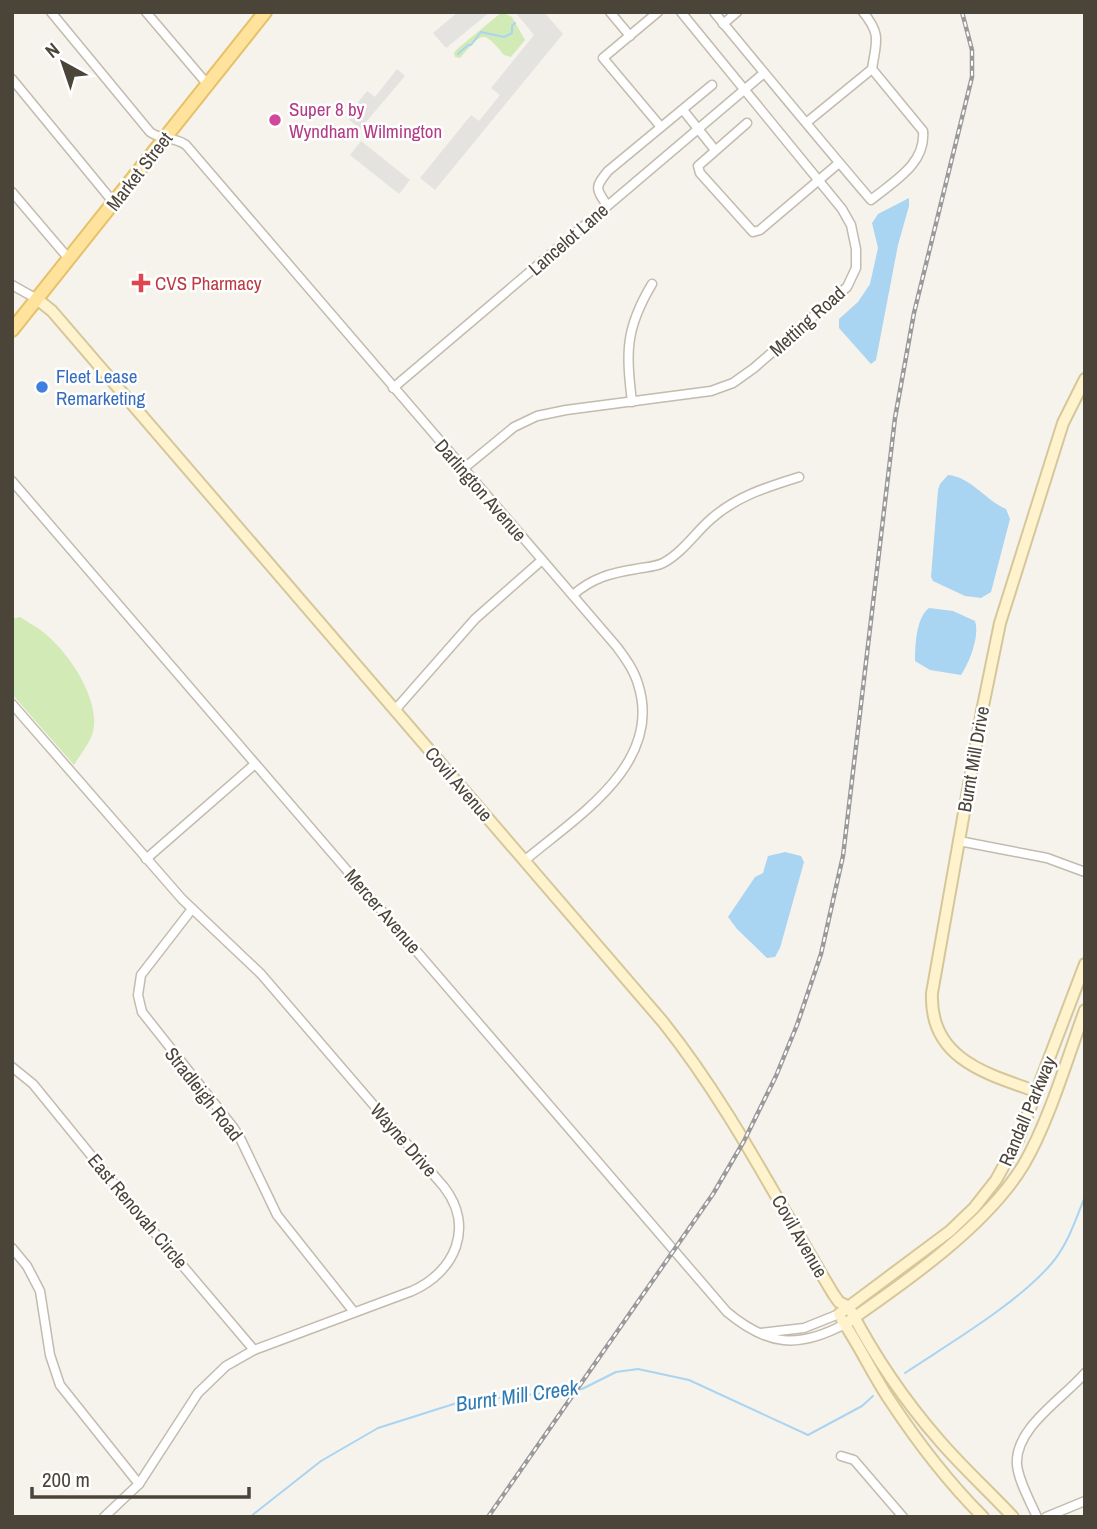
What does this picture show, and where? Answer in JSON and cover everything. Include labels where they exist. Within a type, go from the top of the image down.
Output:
[{"type":"main road","name":"Market Street","points":[[12,330],[265,12]]},
{"type":"main road","name":"Covil Avenue","points":[[37,299],[52,311],[690,1056],[730,1118],[847,1316]]},
{"type":"main road","name":"Burnt Mill Drive","points":[[1038,1092],[969,1065],[946,1042],[934,1022],[932,993],[1000,623],[1063,423],[1085,379]]},
{"type":"main road","name":"Randall Parkway","points":[[847,1316],[950,1231],[974,1208],[996,1180],[1012,1154],[1038,1092],[1085,964]]},
{"type":"main road","name":"Randall Parkway","points":[[847,1316],[965,1233],[987,1212],[1023,1166],[1035,1143],[1085,1010]]},
{"type":"main road","points":[[847,1316],[883,1388],[960,1494],[983,1517]]},
{"type":"main road","points":[[847,1316],[939,1440],[1013,1517]]},
{"type":"street","name":"Darlington Avenue","points":[[51,12],[150,132],[186,145],[617,646],[632,669],[639,686],[642,713],[640,737],[633,755],[615,781],[524,861]]},
{"type":"street","points":[[146,12],[208,85]]},
{"type":"street","points":[[610,12],[630,36]]},
{"type":"street","points":[[658,12],[603,58],[661,127]]},
{"type":"street","name":"Metting Road","points":[[463,469],[526,420],[559,411],[711,391],[733,383],[771,354],[847,287],[856,268],[856,249],[851,225],[842,209],[681,12]]},
{"type":"street","points":[[714,12],[871,200],[918,162],[923,136],[923,131],[872,69]]},
{"type":"street","points":[[723,24],[737,12]]},
{"type":"street","points":[[806,123],[872,69],[877,34],[863,12]]},
{"type":"street","name":"Lancelot Lane","points":[[393,388],[764,73]]},
{"type":"street","points":[[12,79],[114,203]]},
{"type":"street","points":[[607,205],[598,192],[600,181],[608,171],[712,85]]},
{"type":"street","points":[[683,110],[715,150]]},
{"type":"street","points":[[747,123],[698,166],[700,173],[753,232],[760,230],[839,163]]},
{"type":"street","points":[[12,192],[69,259]]},
{"type":"street","points":[[632,402],[627,361],[628,343],[638,311],[652,284]]},
{"type":"street","points":[[12,285],[37,299]]},
{"type":"street","points":[[573,596],[587,583],[605,575],[663,563],[681,549],[712,517],[733,502],[756,491],[799,477]]},
{"type":"street","name":"Mercer Avenue","points":[[12,481],[722,1305],[742,1324],[768,1339],[796,1340],[824,1334],[847,1316]]},
{"type":"street","points":[[396,710],[475,619],[542,560]]},
{"type":"street","name":"Wayne Drive","points":[[12,704],[192,909],[261,974],[452,1198],[458,1215],[456,1248],[443,1270],[420,1288],[254,1350],[226,1366],[208,1381],[139,1484],[104,1517]]},
{"type":"street","points":[[146,859],[255,764]]},
{"type":"street","points":[[959,841],[1046,858],[1085,872]]},
{"type":"street","name":"Stradleigh Road","points":[[192,909],[141,975],[138,995],[142,1012],[233,1127],[277,1215],[354,1311]]},
{"type":"street","name":"East Renovah Circle","points":[[12,1067],[33,1083],[254,1350]]},
{"type":"street","points":[[1038,1092],[1052,1098]]},
{"type":"street","points":[[12,1248],[27,1266],[40,1291],[45,1307],[50,1355],[60,1385],[139,1484]]},
{"type":"street","points":[[1037,1517],[1018,1470],[1019,1450],[1031,1426],[1085,1373]]},
{"type":"street","points":[[841,1456],[854,1460],[903,1517]]},
{"type":"street","points":[[1046,1517],[1085,1501]]},
{"type":"green space","points":[[502,12],[512,17],[525,40],[511,57],[504,55],[491,41],[482,37],[460,58],[455,57],[456,50]]},
{"type":"green space","points":[[20,617],[53,640],[72,664],[87,691],[94,719],[93,732],[74,765],[12,694],[12,619]]},
{"type":"shaded area","points":[[458,12],[490,12],[446,48],[433,33]]},
{"type":"shaded area","points":[[515,12],[544,12],[563,34],[435,190],[420,178],[471,115],[479,121],[500,95],[491,88],[534,35]]},
{"type":"shaded area","points":[[397,69],[405,76],[360,129],[346,117],[367,91],[375,97]]},
{"type":"shaded area","points":[[361,141],[410,180],[399,194],[350,155]]},
{"type":"water","points":[[909,198],[876,360],[871,364],[839,328],[839,319],[858,302],[870,284],[878,248],[872,223],[878,214]]},
{"type":"water","points":[[948,475],[971,484],[1006,509],[1010,519],[991,592],[981,598],[965,596],[933,581],[931,577],[938,490]]},
{"type":"water","points":[[929,608],[953,611],[975,621],[975,642],[961,675],[930,670],[915,661],[919,625]]},
{"type":"water","points":[[785,852],[801,856],[804,862],[780,948],[775,957],[767,958],[728,917],[755,877],[763,873],[768,856]]},
{"type":"waterway","points":[[458,54],[471,45],[481,32],[504,37],[512,33],[515,23]]},
{"type":"waterway","name":"Burnt Mill Creek","points":[[905,1373],[982,1322],[1037,1278],[1063,1248],[1085,1196]]},
{"type":"waterway","name":"Burnt Mill Creek","points":[[250,1517],[321,1461],[378,1428],[460,1402],[582,1389],[616,1372],[638,1369],[689,1380],[808,1435],[862,1406],[873,1396]]},
{"type":"railway","points":[[488,1517],[713,1194],[744,1141],[776,1076],[821,954],[843,856],[895,418],[914,313],[972,77],[972,50],[962,12]]},
{"type":"place","name":"Super 8 by Wyndham Wilmington","points":[[275,120]]},
{"type":"place","name":"CVS Pharmacy","points":[[141,283]]},
{"type":"place","name":"Fleet Lease Remarketing","points":[[42,387]]}]
